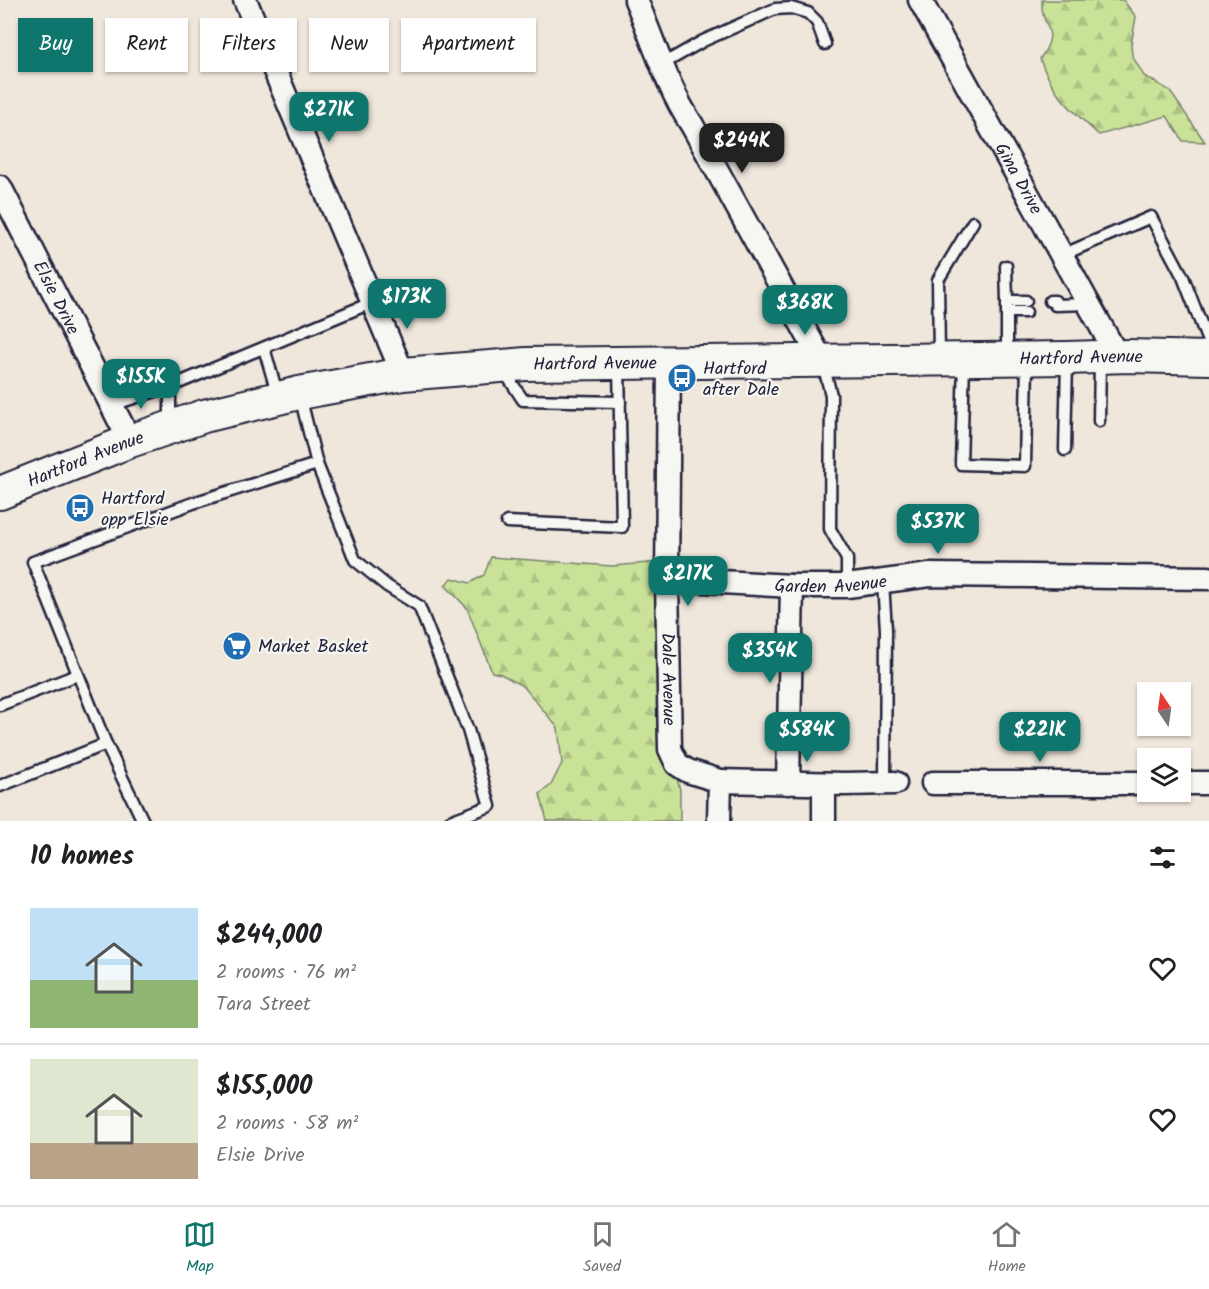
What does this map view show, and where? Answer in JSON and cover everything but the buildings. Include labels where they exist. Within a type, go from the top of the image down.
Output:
[{"type":"main road","name":"Hartford Avenue","points":[[0,493],[170,426],[289,395],[403,374],[501,365],[669,361],[1209,358]]},
{"type":"street","points":[[245,0],[403,374]]},
{"type":"street","points":[[636,0],[680,106],[822,361]]},
{"type":"street","name":"Gina Drive","points":[[920,0],[1089,304],[1109,357]]},
{"type":"street","name":"Elsie Drive","points":[[0,187],[130,441]]},
{"type":"street","name":"Dale Avenue","points":[[669,361],[667,579],[670,749],[677,764],[688,771],[720,781],[890,783]]},
{"type":"street","name":"Garden Avenue","points":[[667,579],[792,586],[846,586],[930,575],[1209,578]]},
{"type":"street","points":[[788,783],[792,586]]},
{"type":"street","points":[[719,821],[720,781]]},
{"type":"street","points":[[933,783],[1137,783]]},
{"type":"street","points":[[1191,783],[1209,783]]},
{"type":"street","points":[[824,784],[824,821]]},
{"type":"lane","points":[[662,65],[703,41],[775,9],[790,8],[808,13],[817,22],[825,44]]},
{"type":"lane","points":[[1062,255],[1151,217],[1183,277],[1209,344]]},
{"type":"lane","points":[[973,222],[938,280],[951,359],[961,464],[1025,466],[1017,358],[1007,307],[1006,266]]},
{"type":"lane","points":[[112,405],[170,387],[373,302]]},
{"type":"lane","points":[[1052,306],[1089,304]]},
{"type":"lane","points":[[1007,307],[1026,306]]},
{"type":"lane","points":[[264,348],[289,395],[355,560],[387,586],[419,606],[468,730],[490,806],[450,821]]},
{"type":"lane","points":[[1099,421],[1109,357]]},
{"type":"lane","points":[[1065,450],[1067,358]]},
{"type":"lane","points":[[822,361],[831,395],[830,529],[847,559],[846,586]]},
{"type":"lane","points":[[507,522],[622,526],[619,362]]},
{"type":"lane","points":[[501,365],[523,400],[620,402]]},
{"type":"lane","points":[[170,387],[170,426]]},
{"type":"lane","points":[[143,821],[106,744],[33,562],[193,502],[317,464]]},
{"type":"lane","points":[[883,582],[890,783]]},
{"type":"lane","points":[[0,705],[77,675]]},
{"type":"lane","points":[[0,786],[106,744]]},
{"type":"green space","points":[[1042,0],[1123,0],[1136,17],[1131,44],[1132,55],[1144,76],[1169,90],[1205,142],[1183,141],[1167,116],[1099,135],[1064,101],[1045,72],[1040,59],[1050,34],[1042,10]]},
{"type":"green space","points":[[491,557],[612,566],[672,561],[676,774],[680,790],[680,821],[547,821],[540,794],[551,785],[562,763],[558,728],[524,687],[501,674],[492,672],[467,608],[445,585],[452,578],[470,583],[484,575]]},
{"type":"place","name":"Hartford after Dale","points":[[682,378]]},
{"type":"place","name":"Hartford opp Elsie","points":[[80,508]]},
{"type":"place","name":"Market Basket","points":[[237,646]]}]
